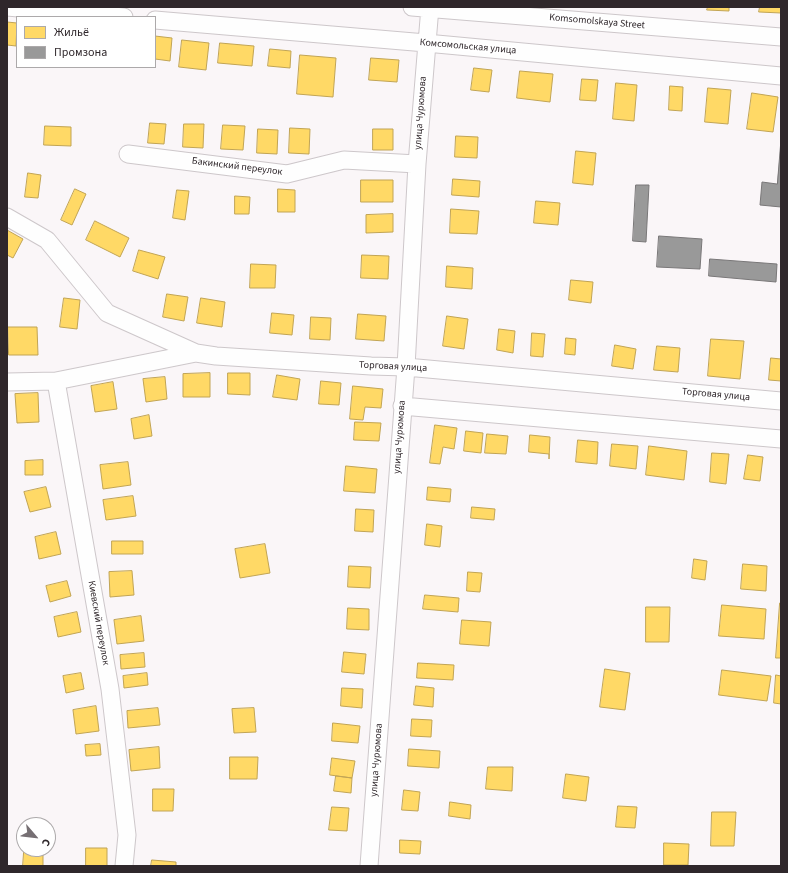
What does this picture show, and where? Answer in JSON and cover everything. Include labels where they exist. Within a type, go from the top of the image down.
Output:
[{"type":"street","points":[[7,7],[112,16]]},
{"type":"street","name":"Komsomolskaya Street","points":[[412,7],[781,37]]},
{"type":"street","name":"улица Чурюмова","points":[[369,866],[406,367],[417,164],[430,8]]},
{"type":"street","name":"Комсомольская улица","points":[[156,20],[426,43],[781,76]]},
{"type":"street","name":"Бакинский переулок","points":[[128,154],[287,174],[344,160],[417,164]]},
{"type":"street","points":[[7,217],[47,240],[106,313],[196,353]]},
{"type":"street","name":"Торговая улица","points":[[7,382],[56,381],[196,353],[216,356],[363,366],[406,367],[781,400]]},
{"type":"street","name":"Киевский переулок","points":[[56,381],[110,689],[127,835],[124,866]]},
{"type":"street","points":[[402,406],[781,439]]},
{"type":"building: Жильё","points":[[708,7],[729,7],[729,11],[707,10]]},
{"type":"building: Жильё","points":[[760,7],[781,7],[781,13],[759,12]]},
{"type":"building: Жильё","points":[[7,22],[16,23],[16,46],[7,45]]},
{"type":"building: Жильё","points":[[156,36],[172,38],[170,61],[156,59]]},
{"type":"building: Жильё","points":[[182,40],[209,43],[206,70],[179,67]]},
{"type":"building: Жильё","points":[[220,43],[254,46],[252,66],[218,63]]},
{"type":"building: Жильё","points":[[270,49],[291,51],[290,68],[268,66]]},
{"type":"building: Жильё","points":[[300,55],[336,58],[333,97],[297,94]]},
{"type":"building: Жильё","points":[[371,58],[399,60],[397,82],[369,80]]},
{"type":"building: Жильё","points":[[474,68],[492,70],[489,92],[471,90]]},
{"type":"building: Жильё","points":[[520,71],[553,74],[550,102],[517,98]]},
{"type":"building: Жильё","points":[[582,79],[598,80],[596,101],[580,100]]},
{"type":"building: Жильё","points":[[616,83],[637,85],[634,121],[613,119]]},
{"type":"building: Жильё","points":[[670,86],[683,87],[682,111],[669,110]]},
{"type":"building: Жильё","points":[[708,88],[731,90],[728,124],[705,122]]},
{"type":"building: Жильё","points":[[752,93],[778,97],[773,132],[747,129]]},
{"type":"building: Жильё","points":[[150,123],[166,124],[164,144],[148,143]]},
{"type":"building: Жильё","points":[[184,124],[204,124],[203,148],[183,147]]},
{"type":"building: Жильё","points":[[223,125],[245,126],[243,150],[221,149]]},
{"type":"building: Жильё","points":[[45,126],[71,127],[71,146],[44,145]]},
{"type":"building: Жильё","points":[[290,128],[310,129],[309,154],[289,153]]},
{"type":"building: Жильё","points":[[258,129],[278,130],[277,154],[257,153]]},
{"type":"building: Жильё","points":[[373,129],[393,129],[393,150],[373,150]]},
{"type":"building: Жильё","points":[[456,136],[478,137],[477,158],[455,157]]},
{"type":"building: Жильё","points":[[576,151],[596,153],[593,185],[573,183]]},
{"type":"building: Жильё","points":[[28,173],[41,175],[38,198],[25,197]]},
{"type":"building: Жильё","points":[[453,179],[480,181],[479,197],[452,195]]},
{"type":"building: Жильё","points":[[361,180],[393,180],[393,202],[361,202]]},
{"type":"building: Жильё","points":[[75,189],[86,194],[72,225],[61,220]]},
{"type":"building: Жильё","points":[[278,189],[295,190],[295,212],[278,212]]},
{"type":"building: Жильё","points":[[177,190],[189,191],[185,220],[173,218]]},
{"type":"building: Жильё","points":[[235,196],[250,197],[249,214],[235,214]]},
{"type":"building: Жильё","points":[[536,201],[560,203],[558,225],[534,223]]},
{"type":"building: Жильё","points":[[451,209],[479,211],[477,234],[450,233]]},
{"type":"building: Жильё","points":[[393,214],[393,232],[366,233],[366,215]]},
{"type":"building: Жильё","points":[[95,221],[129,238],[120,257],[86,240]]},
{"type":"building: Жильё","points":[[7,230],[23,239],[13,258],[7,255]]},
{"type":"building: Жильё","points":[[139,250],[165,257],[158,279],[133,271]]},
{"type":"building: Жильё","points":[[362,255],[389,256],[388,279],[361,278]]},
{"type":"building: Жильё","points":[[251,264],[276,265],[275,288],[250,288]]},
{"type":"building: Жильё","points":[[447,266],[473,268],[472,289],[446,287]]},
{"type":"building: Жильё","points":[[571,280],[593,282],[591,303],[569,300]]},
{"type":"building: Жильё","points":[[167,294],[188,297],[184,321],[163,317]]},
{"type":"building: Жильё","points":[[64,298],[80,300],[77,329],[60,327]]},
{"type":"building: Жильё","points":[[201,298],[225,302],[222,327],[197,323]]},
{"type":"building: Жильё","points":[[272,313],[294,315],[292,335],[270,333]]},
{"type":"building: Жильё","points":[[358,314],[386,316],[384,341],[356,339]]},
{"type":"building: Жильё","points":[[447,316],[468,319],[464,349],[443,346]]},
{"type":"building: Жильё","points":[[311,317],[331,318],[330,340],[310,339]]},
{"type":"building: Жильё","points":[[8,327],[37,327],[38,355],[9,355]]},
{"type":"building: Жильё","points":[[499,329],[515,331],[513,353],[497,350]]},
{"type":"building: Жильё","points":[[532,333],[545,334],[543,357],[531,356]]},
{"type":"building: Жильё","points":[[566,338],[576,339],[575,355],[565,354]]},
{"type":"building: Жильё","points":[[711,339],[744,341],[740,379],[708,376]]},
{"type":"building: Жильё","points":[[615,345],[636,349],[633,369],[612,366]]},
{"type":"building: Жильё","points":[[657,346],[680,348],[678,372],[654,370]]},
{"type":"building: Жильё","points":[[771,358],[781,359],[781,381],[769,380]]},
{"type":"building: Жильё","points":[[210,373],[210,397],[183,397],[183,374]]},
{"type":"building: Жильё","points":[[228,373],[250,373],[250,395],[228,394]]},
{"type":"building: Жильё","points":[[277,375],[300,379],[297,400],[273,397]]},
{"type":"building: Жильё","points":[[165,377],[167,399],[146,402],[143,379]]},
{"type":"building: Жильё","points":[[321,381],[341,383],[339,405],[319,404]]},
{"type":"building: Жильё","points":[[113,382],[117,409],[95,412],[91,386]]},
{"type":"building: Жильё","points":[[353,386],[383,389],[381,408],[365,407],[363,420],[350,419]]},
{"type":"building: Жильё","points":[[38,393],[39,422],[17,423],[15,394]]},
{"type":"building: Жильё","points":[[149,415],[152,436],[134,439],[131,419]]},
{"type":"building: Жильё","points":[[355,422],[381,423],[379,441],[354,440]]},
{"type":"building: Жильё","points":[[435,425],[457,428],[454,449],[443,447],[440,464],[430,463]]},
{"type":"building: Жильё","points":[[466,431],[483,433],[481,453],[464,451]]},
{"type":"building: Жильё","points":[[487,434],[508,436],[506,454],[485,453]]},
{"type":"building: Жильё","points":[[530,435],[550,437],[549,459],[549,454],[529,452]]},
{"type":"building: Жильё","points":[[578,440],[598,442],[597,464],[576,462]]},
{"type":"building: Жильё","points":[[612,444],[638,446],[636,469],[610,466]]},
{"type":"building: Жильё","points":[[649,446],[687,451],[684,480],[646,475]]},
{"type":"building: Жильё","points":[[712,453],[729,454],[726,484],[710,482]]},
{"type":"building: Жильё","points":[[748,455],[763,457],[760,481],[744,479]]},
{"type":"building: Жильё","points":[[43,460],[43,475],[25,475],[25,461]]},
{"type":"building: Жильё","points":[[128,462],[131,485],[103,489],[100,465]]},
{"type":"building: Жильё","points":[[346,466],[377,469],[375,493],[344,491]]},
{"type":"building: Жильё","points":[[46,487],[51,507],[30,512],[24,492]]},
{"type":"building: Жильё","points":[[428,487],[451,489],[450,502],[427,500]]},
{"type":"building: Жильё","points":[[133,496],[136,516],[106,520],[103,500]]},
{"type":"building: Жильё","points":[[472,507],[495,509],[494,520],[471,518]]},
{"type":"building: Жильё","points":[[356,509],[374,510],[373,532],[355,531]]},
{"type":"building: Жильё","points":[[427,524],[442,526],[440,547],[425,545]]},
{"type":"building: Жильё","points":[[56,532],[61,554],[39,559],[35,537]]},
{"type":"building: Жильё","points":[[112,541],[143,541],[143,554],[112,554]]},
{"type":"building: Жильё","points":[[265,544],[270,573],[240,578],[235,549]]},
{"type":"building: Жильё","points":[[694,559],[707,561],[705,580],[692,578]]},
{"type":"building: Жильё","points":[[743,564],[767,566],[766,591],[741,589]]},
{"type":"building: Жильё","points":[[349,566],[371,567],[370,588],[348,587]]},
{"type":"building: Жильё","points":[[132,571],[134,595],[110,597],[109,572]]},
{"type":"building: Жильё","points":[[468,572],[482,573],[480,592],[467,591]]},
{"type":"building: Жильё","points":[[67,581],[71,596],[50,602],[46,586]]},
{"type":"building: Жильё","points":[[425,595],[459,598],[458,612],[423,609]]},
{"type":"building: Жильё","points":[[780,603],[781,658],[776,658]]},
{"type":"building: Жильё","points":[[722,605],[766,609],[764,639],[719,636]]},
{"type":"building: Жильё","points":[[646,607],[670,607],[669,642],[646,642]]},
{"type":"building: Жильё","points":[[348,608],[369,609],[369,630],[347,629]]},
{"type":"building: Жильё","points":[[77,612],[81,632],[58,637],[54,617]]},
{"type":"building: Жильё","points":[[141,616],[144,641],[117,644],[114,620]]},
{"type":"building: Жильё","points":[[462,620],[491,622],[489,646],[460,644]]},
{"type":"building: Жильё","points":[[344,652],[366,654],[364,674],[342,672]]},
{"type":"building: Жильё","points":[[144,653],[145,667],[121,669],[120,655]]},
{"type":"building: Жильё","points":[[418,663],[454,665],[453,680],[417,678]]},
{"type":"building: Жильё","points":[[605,669],[630,673],[625,710],[600,707]]},
{"type":"building: Жильё","points":[[722,670],[771,676],[767,701],[719,695]]},
{"type":"building: Жильё","points":[[81,673],[84,689],[66,693],[63,676]]},
{"type":"building: Жильё","points":[[147,673],[148,685],[124,688],[123,676]]},
{"type":"building: Жильё","points":[[776,675],[781,676],[781,704],[774,703]]},
{"type":"building: Жильё","points":[[416,686],[434,688],[433,707],[414,705]]},
{"type":"building: Жильё","points":[[342,688],[363,689],[362,708],[341,706]]},
{"type":"building: Жильё","points":[[96,706],[99,731],[76,734],[73,710]]},
{"type":"building: Жильё","points":[[158,708],[160,725],[128,728],[127,711]]},
{"type":"building: Жильё","points":[[254,708],[256,732],[234,733],[232,709]]},
{"type":"building: Жильё","points":[[412,719],[432,720],[431,737],[411,736]]},
{"type":"building: Жильё","points":[[333,723],[360,726],[358,743],[332,741]]},
{"type":"building: Жильё","points":[[100,744],[101,755],[86,756],[85,745]]},
{"type":"building: Жильё","points":[[159,747],[160,768],[131,771],[129,750]]},
{"type":"building: Жильё","points":[[409,749],[440,751],[439,768],[408,766]]},
{"type":"building: Жильё","points":[[230,757],[258,757],[257,779],[230,779]]},
{"type":"building: Жильё","points":[[332,758],[355,761],[352,778],[330,775]]},
{"type":"building: Жильё","points":[[488,767],[513,767],[512,791],[486,789]]},
{"type":"building: Жильё","points":[[566,774],[589,777],[586,801],[563,798]]},
{"type":"building: Жильё","points":[[336,776],[352,778],[351,793],[334,791]]},
{"type":"building: Жильё","points":[[153,789],[174,789],[173,811],[153,811]]},
{"type":"building: Жильё","points":[[404,790],[420,792],[418,811],[402,810]]},
{"type":"building: Жильё","points":[[450,802],[471,805],[470,819],[449,816]]},
{"type":"building: Жильё","points":[[618,806],[637,807],[635,828],[616,827]]},
{"type":"building: Жильё","points":[[332,807],[349,808],[347,831],[329,830]]},
{"type":"building: Жильё","points":[[712,812],[736,812],[734,846],[711,846]]},
{"type":"building: Жильё","points":[[400,840],[421,841],[420,854],[400,853]]},
{"type":"building: Жильё","points":[[664,843],[689,844],[688,865],[664,865]]},
{"type":"building: Жильё","points":[[86,848],[107,848],[107,866],[86,866]]},
{"type":"building: Жильё","points":[[23,857],[43,857],[43,866],[23,866]]},
{"type":"building: Жильё","points":[[152,860],[176,862],[176,866],[151,866]]},
{"type":"building: Промзона","points":[[781,140],[781,207],[760,205],[762,182],[777,184]]},
{"type":"building: Промзона","points":[[636,185],[649,185],[646,242],[633,241]]},
{"type":"building: Промзона","points":[[659,236],[702,239],[700,269],[657,267]]},
{"type":"building: Промзона","points":[[710,259],[777,264],[776,282],[709,276]]}]
